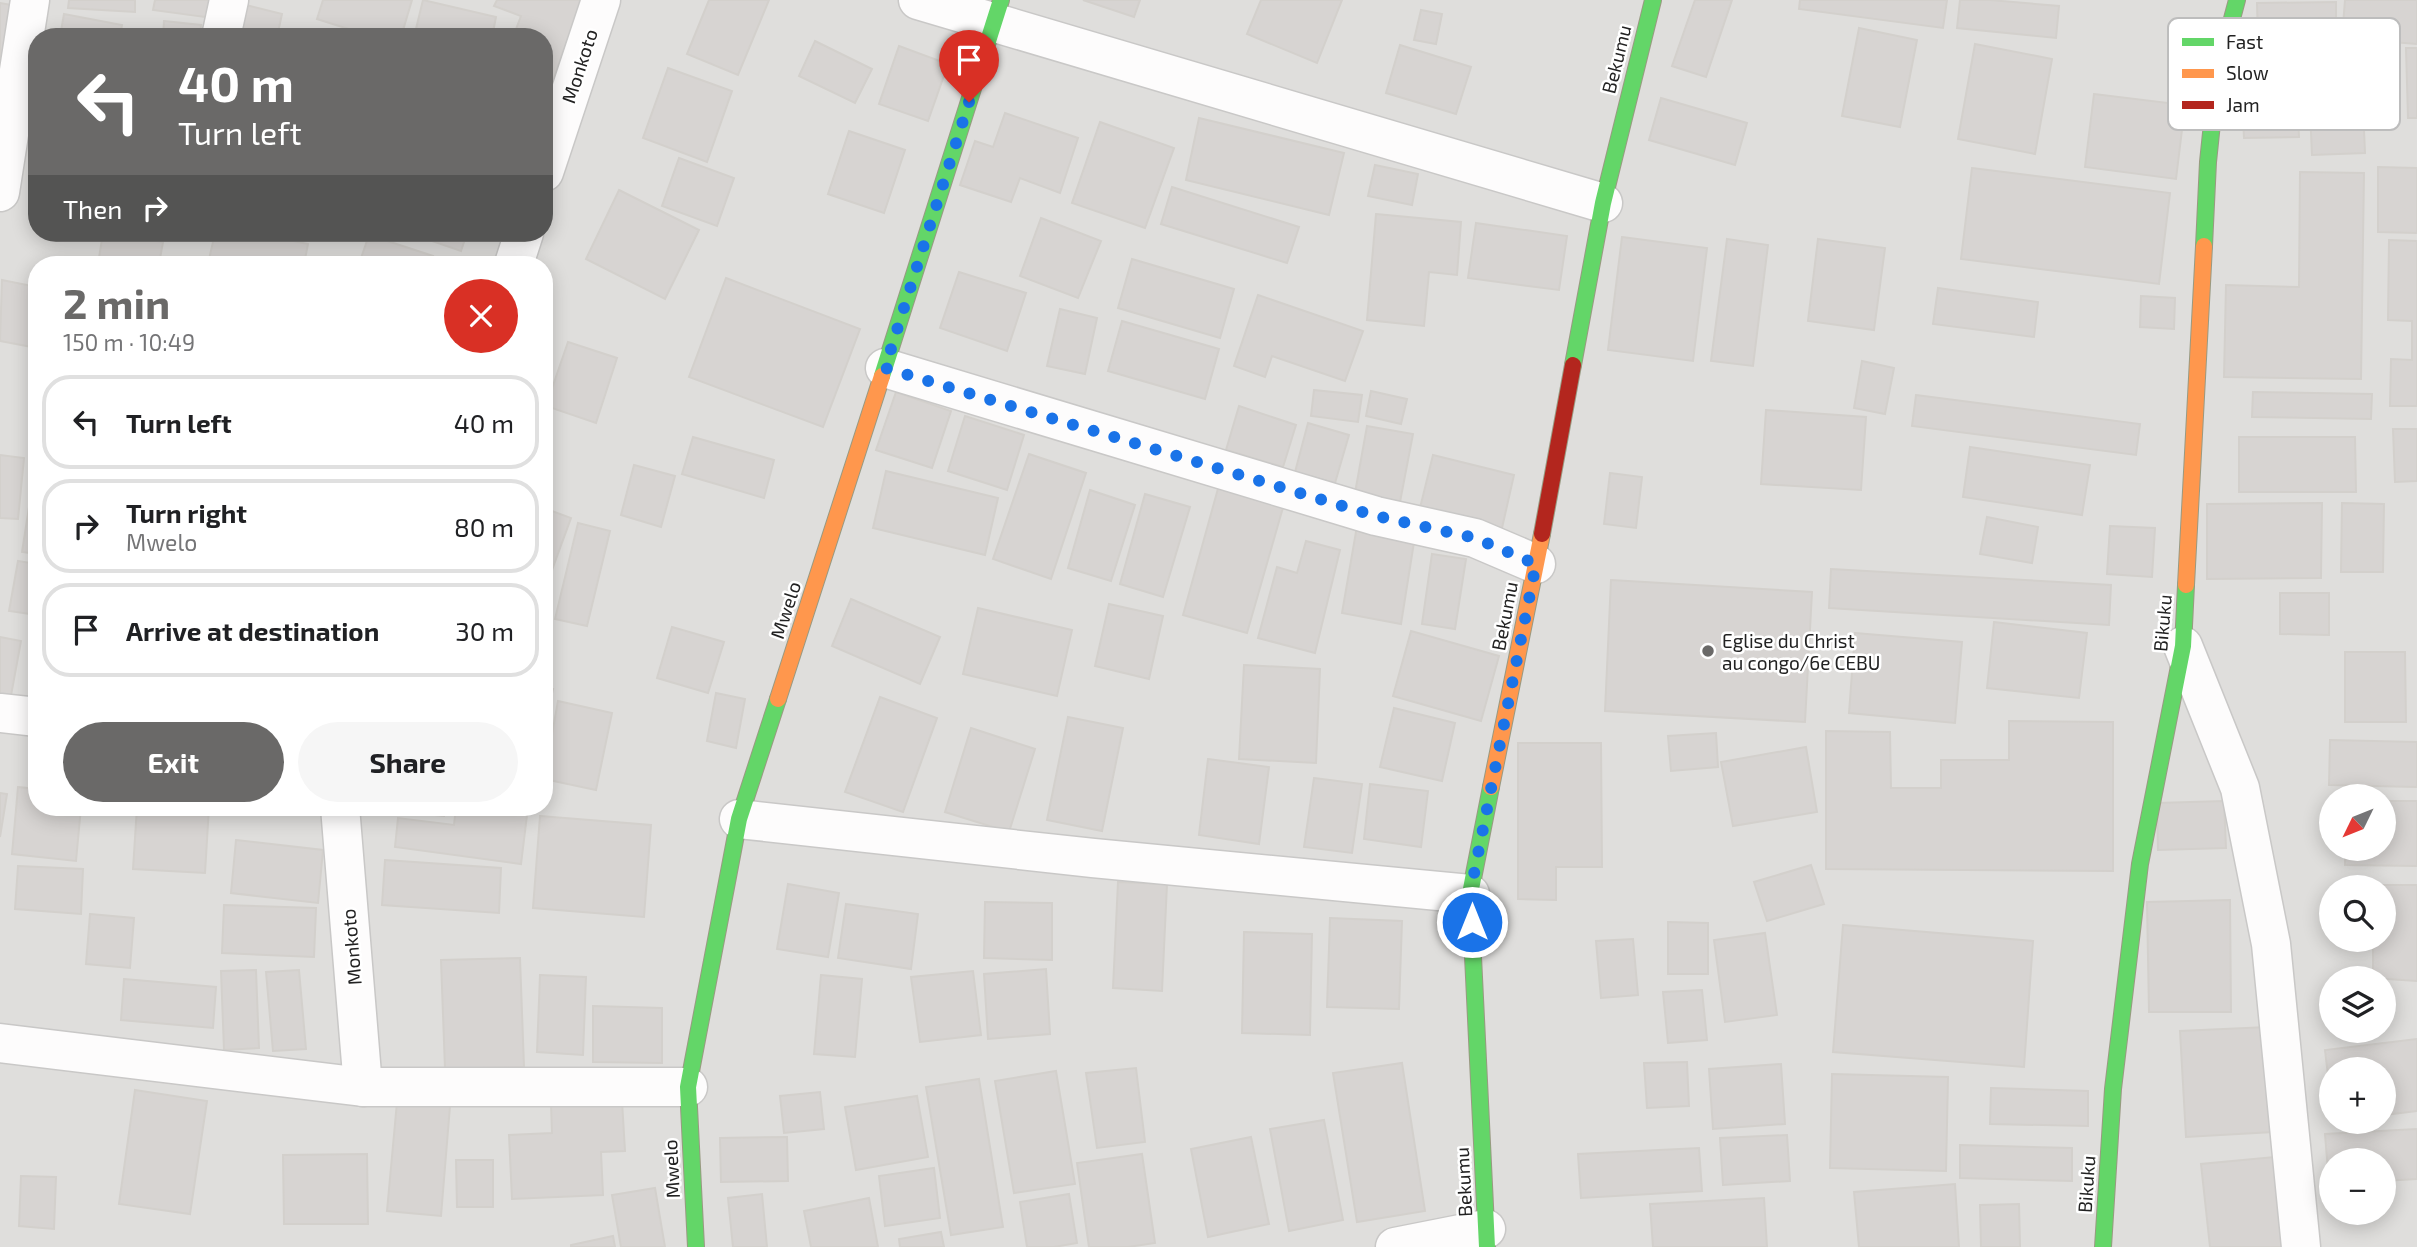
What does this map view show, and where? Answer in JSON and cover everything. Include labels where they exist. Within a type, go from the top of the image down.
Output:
[{"type":"street","points":[[0,192],[30,0]]},
{"type":"street","points":[[223,28],[229,0]]},
{"type":"street","name":"Monkoto","points":[[553,145],[601,0]]},
{"type":"street","points":[[918,0],[997,11],[1603,203]]},
{"type":"street","name":"Bekumu","points":[[1487,1238],[1470,894],[1536,564],[1603,203],[1653,0]]},
{"type":"street","name":"Bikuku","points":[[2232,18],[2237,0]]},
{"type":"street","name":"Mwelo","points":[[696,1247],[688,1087],[739,819],[997,11]]},
{"type":"street","name":"Bikuku","points":[[2103,1247],[2113,1090],[2140,864],[2183,646],[2211,130]]},
{"type":"street","points":[[885,368],[1376,516],[1475,538],[1536,564]]},
{"type":"street","points":[[2183,646],[2239,788],[2271,944],[2301,1247]]},
{"type":"street","points":[[0,713],[28,716]]},
{"type":"street","name":"Monkoto","points":[[341,816],[363,1087]]},
{"type":"street","points":[[739,819],[1093,858],[1470,894]]},
{"type":"street","points":[[0,1043],[363,1087],[688,1087]]},
{"type":"street","points":[[1395,1247],[1487,1238]]},
{"type":"shaded area","points":[[0,0],[2417,0],[2417,1247],[0,1247]]},
{"type":"building","points":[[69,0],[135,0],[135,12],[68,8]]},
{"type":"building","points":[[155,0],[215,0],[212,18],[153,10]]},
{"type":"building","points":[[323,0],[412,0],[404,28],[346,28],[317,19]]},
{"type":"building","points":[[423,0],[496,17],[494,28],[416,28]]},
{"type":"building","points":[[497,0],[582,0],[553,80],[553,28],[516,28],[521,16],[494,6]]},
{"type":"building","points":[[709,0],[769,0],[738,75],[687,54]]},
{"type":"building","points":[[1083,0],[1140,0],[1134,17]]},
{"type":"building","points":[[1261,0],[1342,0],[1317,63],[1247,34]]},
{"type":"building","points":[[1695,0],[1732,0],[1706,77],[1672,66]]},
{"type":"building","points":[[1800,0],[1947,0],[1943,28],[1799,9]]},
{"type":"building","points":[[1960,0],[2059,6],[2056,38],[1957,28]]},
{"type":"building","points":[[2345,0],[2417,0],[2417,44],[2400,43],[2400,18],[2344,18]]},
{"type":"building","points":[[2336,2],[2336,18],[2257,18],[2257,3]]},
{"type":"building","points":[[0,3],[12,5],[5,58],[0,57]]},
{"type":"building","points":[[246,5],[282,14],[279,28],[241,28]]},
{"type":"building","points":[[1421,10],[1442,14],[1436,44],[1414,40]]},
{"type":"building","points":[[64,14],[122,25],[122,28],[62,28]]},
{"type":"building","points":[[164,21],[201,25],[201,28],[164,28]]},
{"type":"building","points":[[1859,28],[1917,40],[1900,127],[1842,116]]},
{"type":"building","points":[[815,41],[872,69],[855,103],[799,76]]},
{"type":"building","points":[[1975,44],[2052,59],[2035,154],[1958,139]]},
{"type":"building","points":[[1400,45],[1471,67],[1456,114],[1386,93]]},
{"type":"building","points":[[899,46],[948,64],[928,121],[879,104]]},
{"type":"building","points":[[2406,48],[2417,48],[2417,118],[2408,118]]},
{"type":"building","points":[[668,68],[732,91],[707,162],[643,138]]},
{"type":"building","points":[[2094,94],[2168,103],[2168,130],[2182,130],[2176,179],[2085,167]]},
{"type":"building","points":[[1661,98],[1747,123],[1735,165],[1649,140]]},
{"type":"building","points":[[1005,113],[1078,138],[1060,193],[1020,178],[1011,202],[960,185],[975,141],[993,147]]},
{"type":"building","points":[[1199,118],[1344,153],[1329,215],[1186,180]]},
{"type":"building","points":[[1100,122],[1174,148],[1145,228],[1072,203]]},
{"type":"building","points":[[2244,130],[2299,130],[2299,137],[2244,138]]},
{"type":"building","points":[[2311,130],[2364,130],[2365,153],[2312,155]]},
{"type":"building","points":[[849,131],[905,150],[884,213],[828,194]]},
{"type":"building","points":[[679,158],[734,178],[717,226],[662,206]]},
{"type":"building","points":[[1375,165],[1418,174],[1412,205],[1368,196]]},
{"type":"building","points":[[2378,167],[2417,168],[2417,233],[2378,232]]},
{"type":"building","points":[[1972,168],[2170,193],[2159,284],[1961,259]]},
{"type":"building","points":[[2300,172],[2364,173],[2361,379],[2224,377],[2226,285],[2299,287]]},
{"type":"building","points":[[1172,187],[1299,227],[1287,263],[1161,224]]},
{"type":"building","points":[[619,190],[699,230],[665,299],[586,259]]},
{"type":"building","points":[[1376,214],[1461,222],[1457,275],[1429,272],[1424,326],[1367,320]]},
{"type":"building","points":[[1041,218],[1101,241],[1078,298],[1020,276]]},
{"type":"building","points":[[1476,223],[1567,236],[1559,290],[1468,278]]},
{"type":"building","points":[[1622,237],[1707,248],[1693,361],[1608,350]]},
{"type":"building","points":[[1727,239],[1768,245],[1753,366],[1711,361]]},
{"type":"building","points":[[1818,239],[1885,248],[1874,330],[1808,321]]},
{"type":"building","points":[[2389,240],[2417,241],[2417,406],[2390,406],[2391,359],[2412,360],[2412,321],[2388,320]]},
{"type":"building","points":[[102,242],[163,242],[160,256],[99,256]]},
{"type":"building","points":[[213,242],[308,244],[306,256],[210,256]]},
{"type":"building","points":[[367,242],[390,242],[433,256],[362,256]]},
{"type":"building","points":[[435,242],[464,242],[461,251]]},
{"type":"building","points":[[1132,259],[1234,289],[1220,338],[1118,308]]},
{"type":"building","points":[[959,272],[1026,293],[1007,351],[940,328]]},
{"type":"building","points":[[726,278],[860,329],[823,427],[689,377]]},
{"type":"building","points":[[2,280],[28,285],[28,346],[0,341]]},
{"type":"building","points":[[1938,288],[2038,302],[2034,337],[1933,324]]},
{"type":"building","points":[[1258,295],[1363,331],[1345,381],[1272,356],[1265,377],[1234,366]]},
{"type":"building","points":[[2141,296],[2175,298],[2174,329],[2140,327]]},
{"type":"building","points":[[1060,309],[1097,318],[1085,374],[1047,366]]},
{"type":"building","points":[[1122,321],[1219,349],[1205,399],[1108,371]]},
{"type":"building","points":[[568,342],[617,358],[596,423],[553,408],[553,386]]},
{"type":"building","points":[[1862,361],[1894,368],[1885,414],[1854,408]]},
{"type":"building","points":[[1314,390],[1362,395],[1358,422],[1311,416]]},
{"type":"building","points":[[1371,391],[1407,399],[1401,424],[1366,416]]},
{"type":"building","points":[[896,392],[951,411],[932,468],[876,450]]},
{"type":"building","points":[[2253,392],[2372,394],[2371,419],[2252,417]]},
{"type":"building","points":[[1916,395],[2140,424],[2136,455],[1912,426]]},
{"type":"building","points":[[1239,406],[1296,425],[1283,467],[1226,450]]},
{"type":"building","points":[[1766,410],[1866,417],[1861,490],[1761,484]]},
{"type":"building","points":[[965,416],[1024,435],[1007,490],[948,471]]},
{"type":"building","points":[[1308,423],[1349,435],[1335,483],[1295,472]]},
{"type":"building","points":[[1367,426],[1413,434],[1400,502],[1355,493]]},
{"type":"building","points":[[2393,429],[2417,429],[2417,481],[2395,482]]},
{"type":"building","points":[[693,437],[774,460],[764,498],[682,474]]},
{"type":"building","points":[[2239,437],[2355,437],[2356,492],[2239,492]]},
{"type":"building","points":[[1970,447],[2090,465],[2082,515],[1963,497]]},
{"type":"building","points":[[1029,454],[1086,473],[1051,579],[993,559]]},
{"type":"building","points":[[0,455],[24,458],[18,519],[0,518]]},
{"type":"building","points":[[1433,455],[1514,475],[1502,528],[1420,508]]},
{"type":"building","points":[[634,465],[675,476],[661,527],[621,515]]},
{"type":"building","points":[[886,471],[998,498],[985,555],[873,528]]},
{"type":"building","points":[[1610,473],[1642,477],[1636,528],[1604,524]]},
{"type":"building","points":[[1219,485],[1284,504],[1247,633],[1183,615]]},
{"type":"building","points":[[1090,490],[1135,505],[1111,581],[1068,568]]},
{"type":"building","points":[[1145,494],[1190,507],[1163,597],[1120,584]]},
{"type":"building","points":[[2322,503],[2321,578],[2207,579],[2207,504]]},
{"type":"building","points":[[2342,503],[2384,504],[2383,572],[2341,572]]},
{"type":"building","points":[[553,511],[571,518],[553,567]]},
{"type":"building","points":[[28,513],[28,553],[22,552]]},
{"type":"building","points":[[1987,517],[2038,527],[2032,563],[1980,554]]},
{"type":"building","points":[[578,523],[610,531],[587,626],[555,619]]},
{"type":"building","points":[[1357,526],[1415,536],[1401,624],[1342,613]]},
{"type":"building","points":[[2110,526],[2155,528],[2152,577],[2107,574]]},
{"type":"building","points":[[1306,541],[1340,550],[1315,653],[1258,638],[1277,567],[1297,573]]},
{"type":"building","points":[[1432,554],[1466,559],[1455,629],[1422,624]]},
{"type":"building","points":[[18,561],[28,563],[28,614],[9,611]]},
{"type":"building","points":[[1831,569],[2111,585],[2109,625],[1829,608]]},
{"type":"building","name":"Eglise du Christ au congo/6e CEBU","points":[[1611,580],[1812,592],[1805,722],[1605,711]]},
{"type":"building","points":[[2280,593],[2329,593],[2329,635],[2280,634]]},
{"type":"building","points":[[851,599],[940,637],[920,684],[832,646]]},
{"type":"building","points":[[1109,604],[1163,616],[1149,679],[1095,666]]},
{"type":"building","points":[[978,608],[1072,630],[1057,696],[963,674]]},
{"type":"building","points":[[1994,622],[2087,633],[2079,698],[1987,688]]},
{"type":"building","points":[[672,627],[724,642],[708,693],[657,678]]},
{"type":"building","points":[[1411,631],[1499,656],[1481,721],[1393,696]]},
{"type":"building","points":[[1855,633],[1962,642],[1955,723],[1849,713]]},
{"type":"building","points":[[0,637],[21,641],[10,701],[0,699]]},
{"type":"building","points":[[2345,652],[2405,652],[2406,722],[2345,722]]},
{"type":"building","points":[[1244,665],[1320,669],[1316,763],[1239,759]]},
{"type":"building","points":[[716,693],[745,699],[736,748],[707,741]]},
{"type":"building","points":[[880,697],[937,718],[903,812],[845,792]]},
{"type":"building","points":[[558,701],[612,713],[596,790],[553,781],[553,729]]},
{"type":"building","points":[[1394,708],[1455,723],[1442,781],[1380,767]]},
{"type":"building","points":[[1068,717],[1123,728],[1102,831],[1047,820]]},
{"type":"building","points":[[2009,721],[2113,722],[2113,871],[1826,869],[1826,731],[1890,732],[1891,788],[1941,788],[1941,760],[2009,760]]},
{"type":"building","points":[[971,728],[1035,749],[1009,832],[945,812]]},
{"type":"building","points":[[1716,733],[1718,767],[1671,771],[1668,736]]},
{"type":"building","points":[[2330,740],[2417,742],[2417,787],[2396,787],[2396,784],[2329,784]]},
{"type":"building","points":[[1518,743],[1601,743],[1602,867],[1556,867],[1556,900],[1518,899]]},
{"type":"building","points":[[1806,747],[1817,812],[1733,826],[1721,762]]},
{"type":"building","points":[[1208,759],[1269,767],[1259,844],[1199,835]]},
{"type":"building","points":[[1314,778],[1362,784],[1352,853],[1304,847]]},
{"type":"building","points":[[1370,784],[1428,791],[1421,847],[1364,839]]},
{"type":"building","points":[[18,787],[28,788],[28,816],[80,816],[76,861],[12,854]]},
{"type":"building","points":[[0,793],[7,794],[0,837]]},
{"type":"building","points":[[2224,801],[2226,848],[2158,850],[2157,803]]},
{"type":"building","points":[[2396,801],[2417,801],[2417,866],[2345,865],[2345,861],[2396,861]]},
{"type":"building","points":[[136,816],[208,816],[205,873],[133,869]]},
{"type":"building","points":[[455,816],[527,816],[521,864],[395,847],[398,818],[454,825]]},
{"type":"building","points":[[540,816],[651,825],[644,917],[533,908]]},
{"type":"building","points":[[236,840],[323,850],[318,903],[231,893]]},
{"type":"building","points":[[385,860],[501,868],[499,913],[382,905]]},
{"type":"building","points":[[1811,865],[1824,904],[1767,921],[1754,882]]},
{"type":"building","points":[[18,866],[83,869],[81,914],[15,909]]},
{"type":"building","points":[[1118,882],[1167,884],[1162,991],[1113,988]]},
{"type":"building","points":[[788,884],[839,893],[828,957],[777,949]]},
{"type":"building","points":[[2396,885],[2417,885],[2417,981],[2396,980],[2396,966],[2373,966],[2373,952],[2396,952]]},
{"type":"building","points":[[2230,900],[2231,1012],[2149,1012],[2147,902]]},
{"type":"building","points":[[985,902],[1052,903],[1052,960],[984,958]]},
{"type":"building","points":[[846,904],[918,914],[911,969],[838,958]]},
{"type":"building","points":[[224,905],[316,908],[314,957],[222,953]]},
{"type":"building","points":[[90,914],[134,918],[130,968],[86,964]]},
{"type":"building","points":[[1330,918],[1402,921],[1399,1009],[1327,1007]]},
{"type":"building","points":[[1668,922],[1708,923],[1708,974],[1668,974]]},
{"type":"building","points":[[1843,925],[2033,941],[2024,1067],[1833,1052]]},
{"type":"building","points":[[1244,932],[1312,934],[1310,1035],[1242,1033]]},
{"type":"building","points":[[1765,933],[1777,1015],[1725,1022],[1714,940]]},
{"type":"building","points":[[1633,939],[1638,995],[1601,998],[1596,941]]},
{"type":"building","points":[[520,958],[524,1067],[445,1069],[441,960]]},
{"type":"building","points":[[1046,969],[1050,1034],[988,1039],[984,974]]},
{"type":"building","points":[[256,970],[259,1048],[224,1050],[221,971]]},
{"type":"building","points":[[299,970],[306,1049],[273,1051],[266,972]]},
{"type":"building","points":[[973,971],[981,1035],[920,1042],[911,977]]},
{"type":"building","points":[[540,975],[586,977],[583,1055],[537,1052]]},
{"type":"building","points":[[821,975],[862,979],[855,1057],[814,1054]]},
{"type":"building","points":[[124,979],[216,987],[213,1028],[121,1020]]},
{"type":"building","points":[[1702,990],[1707,1040],[1668,1043],[1663,992]]},
{"type":"building","points":[[593,1006],[662,1008],[662,1063],[593,1062]]},
{"type":"building","points":[[2267,1027],[2273,1132],[2186,1137],[2180,1031]]},
{"type":"building","points":[[2417,1039],[2417,1111],[2396,1114],[2396,1057],[2326,1057],[2325,1050]]},
{"type":"building","points":[[1687,1062],[1689,1106],[1647,1108],[1644,1063]]},
{"type":"building","points":[[1402,1063],[1425,1211],[1357,1222],[1333,1073]]},
{"type":"building","points":[[1781,1064],[1785,1124],[1713,1129],[1709,1069]]},
{"type":"building","points":[[1136,1068],[1145,1142],[1097,1148],[1086,1073]]},
{"type":"building","points":[[1056,1071],[1075,1184],[1014,1193],[995,1081]]},
{"type":"building","points":[[1832,1074],[1948,1077],[1946,1171],[1830,1168]]},
{"type":"building","points":[[979,1079],[1003,1227],[951,1235],[926,1087]]},
{"type":"building","points":[[1991,1088],[2088,1091],[2088,1126],[1990,1124]]},
{"type":"building","points":[[135,1090],[207,1101],[190,1214],[119,1204]]},
{"type":"building","points":[[820,1092],[824,1129],[784,1133],[780,1096]]},
{"type":"building","points":[[917,1096],[928,1157],[856,1170],[845,1107]]},
{"type":"building","points":[[622,1101],[625,1151],[601,1152],[603,1195],[512,1199],[509,1135],[552,1133],[551,1104]]},
{"type":"building","points":[[397,1102],[450,1106],[441,1216],[387,1211]]},
{"type":"building","points":[[1324,1120],[1343,1220],[1289,1231],[1270,1129]]},
{"type":"building","points":[[2417,1129],[2417,1179],[2396,1180],[2396,1148],[2326,1148],[2325,1134],[2396,1134],[2396,1130]]},
{"type":"building","points":[[1787,1135],[1790,1181],[1723,1185],[1720,1138]]},
{"type":"building","points":[[787,1137],[788,1181],[721,1182],[720,1138]]},
{"type":"building","points":[[1251,1137],[1269,1224],[1208,1237],[1191,1149]]},
{"type":"building","points":[[1960,1145],[2072,1148],[2072,1181],[1960,1178]]},
{"type":"building","points":[[1699,1148],[1702,1191],[1581,1198],[1578,1154]]},
{"type":"building","points":[[367,1154],[368,1224],[284,1224],[283,1155]]},
{"type":"building","points":[[1142,1154],[1155,1243],[1128,1247],[1089,1247],[1077,1163]]},
{"type":"building","points":[[2274,1157],[2283,1247],[2210,1247],[2201,1164]]},
{"type":"building","points":[[456,1160],[493,1160],[493,1207],[457,1207]]},
{"type":"building","points":[[934,1168],[940,1218],[885,1226],[879,1176]]},
{"type":"building","points":[[21,1176],[56,1177],[54,1229],[19,1226]]},
{"type":"building","points":[[1955,1184],[1959,1247],[1859,1247],[1854,1192]]},
{"type":"building","points":[[655,1188],[665,1247],[621,1247],[612,1195]]},
{"type":"building","points":[[762,1194],[767,1247],[733,1247],[728,1198]]},
{"type":"building","points":[[1069,1194],[1077,1243],[1054,1247],[1027,1247],[1020,1202]]},
{"type":"building","points":[[869,1198],[878,1247],[811,1247],[804,1211]]},
{"type":"building","points":[[1764,1198],[1767,1247],[1653,1247],[1650,1204]]},
{"type":"building","points":[[2019,1204],[2020,1247],[1981,1247],[1980,1205]]},
{"type":"building","points":[[941,1232],[944,1247],[900,1247],[899,1239]]},
{"type":"building","points":[[613,1236],[615,1247],[571,1247],[571,1245]]},
{"type":"traffic: fast","points":[[882,376],[1001,0]]},
{"type":"traffic: fast","points":[[1573,365],[1603,203],[1653,0]]},
{"type":"traffic: fast","points":[[2232,18],[2237,0]]},
{"type":"traffic: fast","points":[[2204,246],[2211,130]]},
{"type":"traffic: fast","points":[[2103,1247],[2113,1089],[2140,864],[2183,646],[2186,585]]},
{"type":"traffic: fast","points":[[696,1247],[688,1087],[739,819],[778,699]]},
{"type":"traffic: fast","points":[[1487,1247],[1470,894],[1491,787]]},
{"type":"traffic: slow","points":[[2186,585],[2204,246]]},
{"type":"traffic: slow","points":[[778,699],[882,376]]},
{"type":"traffic: slow","points":[[1491,787],[1542,534]]},
{"type":"traffic: jam","points":[[1542,534],[1573,365]]},
{"type":"place","name":"Eglise du Christ au congo/6e CEBU","points":[[1708,651]]},
{"type":"route","points":[[969,102],[885,368],[1376,516],[1475,538],[1536,564],[1470,894],[1472,922]]}]
